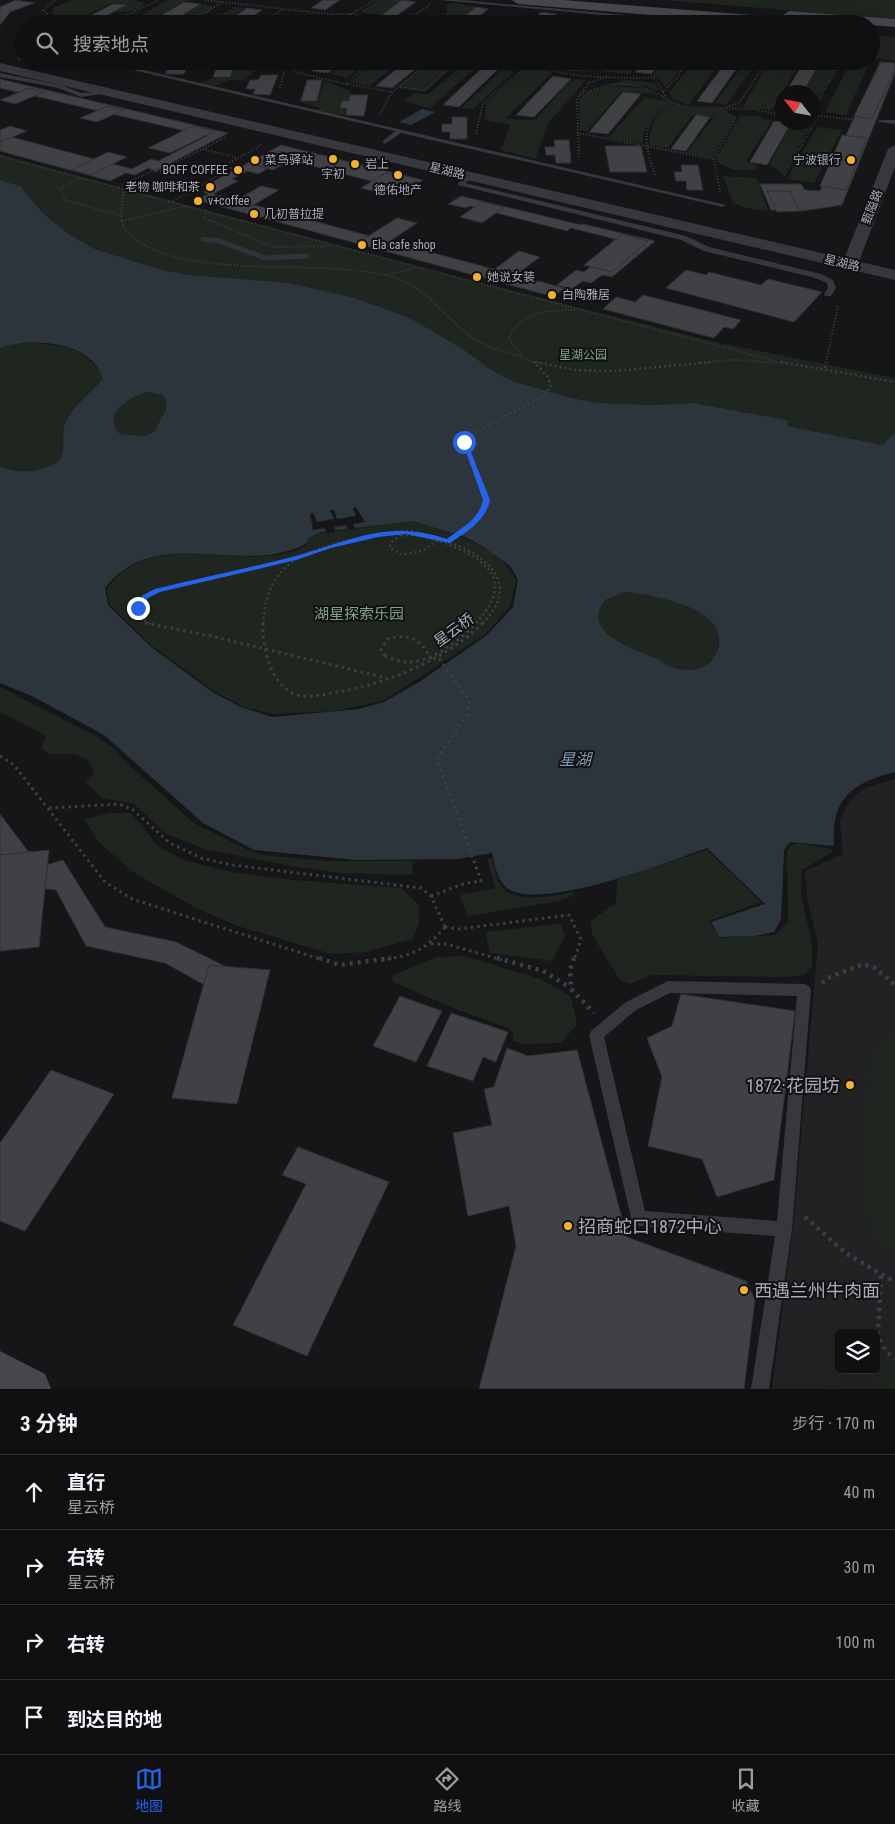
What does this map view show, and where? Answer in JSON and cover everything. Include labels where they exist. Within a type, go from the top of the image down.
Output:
[{"type":"main road","points":[[518,0],[699,15]]},
{"type":"main road","points":[[611,0],[796,15]]},
{"type":"main road","points":[[880,22],[895,23]]},
{"type":"main road","points":[[880,30],[895,31]]},
{"type":"main road","points":[[0,1372],[30,1389]]},
{"type":"street","name":"星湖路","points":[[0,55],[15,58]]},
{"type":"street","name":"星湖路","points":[[0,66],[15,70]]},
{"type":"street","name":"星湖路","points":[[17,70],[895,275]]},
{"type":"street","name":"星湖路","points":[[68,70],[732,220]]},
{"type":"street","name":"甄隘路","points":[[850,264],[864,250],[895,149]]},
{"type":"street","name":"星湖路","points":[[838,244],[864,250]]},
{"type":"lane","points":[[443,0],[622,15]]},
{"type":"lane","points":[[136,70],[723,205]]},
{"type":"lane","points":[[0,75],[60,87],[81,95],[111,92]]},
{"type":"lane","points":[[881,121],[895,122]]},
{"type":"lane","points":[[385,142],[399,131]]},
{"type":"lane","points":[[471,176],[460,184],[683,238],[707,250],[818,276],[830,282],[832,288],[828,294]]},
{"type":"lane","points":[[760,1389],[784,1229],[804,990],[668,986],[631,1006],[596,1035],[639,1218],[784,1229]]},
{"type":"path","points":[[48,15],[43,10],[55,0]]},
{"type":"path","points":[[127,15],[159,0]]},
{"type":"path","points":[[205,0],[329,14],[359,15]]},
{"type":"path","points":[[351,14],[374,0]]},
{"type":"path","points":[[418,15],[433,0]]},
{"type":"path","points":[[202,15],[222,2]]},
{"type":"path","points":[[273,15],[283,8]]},
{"type":"path","points":[[276,102],[285,70]]},
{"type":"path","points":[[292,70],[346,84],[392,92]]},
{"type":"path","points":[[346,84],[362,70]]},
{"type":"path","points":[[380,114],[392,92],[419,70]]},
{"type":"path","points":[[399,87],[425,91],[447,70]]},
{"type":"path","points":[[473,148],[483,103],[522,70]]},
{"type":"path","points":[[552,70],[566,74],[655,78],[668,100]]},
{"type":"path","points":[[663,92],[676,79],[682,70]]},
{"type":"path","points":[[720,108],[739,104],[761,70]]},
{"type":"path","points":[[820,98],[837,70]]},
{"type":"path","points":[[579,158],[577,99],[589,83],[611,75]]},
{"type":"path","points":[[580,96],[594,88],[610,85],[629,85],[646,87],[668,100],[686,107],[753,109],[775,113]]},
{"type":"path","points":[[656,178],[645,146],[646,127],[660,108],[676,103]]},
{"type":"path","points":[[720,108],[736,118],[714,159],[723,205]]},
{"type":"path","points":[[820,115],[873,122]]},
{"type":"path","points":[[784,176],[810,130]]},
{"type":"path","points":[[171,202],[232,168],[223,166],[284,133]]},
{"type":"path","points":[[577,133],[714,159]]},
{"type":"path","points":[[119,188],[152,171],[157,172],[228,136]]},
{"type":"path","points":[[202,149],[238,158]]},
{"type":"path","points":[[0,156],[414,267],[776,361],[825,368],[895,382]]},
{"type":"path","points":[[80,178],[60,188],[65,200],[122,216]]},
{"type":"path","points":[[124,189],[122,221],[126,230],[135,240],[150,249],[188,259],[242,264],[345,268],[398,279],[424,293],[476,340],[535,362],[576,370],[614,371],[731,360],[776,361]]},
{"type":"path","points":[[122,221],[188,206]]},
{"type":"path","points":[[206,211],[204,218],[273,247],[336,246]]},
{"type":"path","points":[[384,275],[414,267]]},
{"type":"path","points":[[825,368],[840,302]]},
{"type":"path","points":[[522,357],[508,338],[513,326],[519,321],[546,312],[579,310]]},
{"type":"path","points":[[448,542],[478,520],[485,508],[484,492],[465,448],[466,437],[548,392],[551,384],[535,362]]},
{"type":"path","name":"星云桥","points":[[264,648],[154,626],[145,623],[138,616],[138,608],[145,596],[157,591],[293,558],[329,546],[378,535],[406,532],[424,534],[448,542],[478,555],[497,571],[501,588],[498,602],[489,617],[473,633],[437,656],[469,700],[467,715],[437,759],[441,775],[481,881],[466,883],[431,896]]},
{"type":"path","points":[[430,659],[427,649],[419,639],[409,634],[387,639],[381,650],[385,656],[408,662],[419,660],[461,637],[480,620],[491,603],[495,587],[493,574],[472,555],[427,537],[401,535],[390,543],[390,548],[399,554],[406,555],[422,552],[440,539]]},
{"type":"path","points":[[293,558],[272,585],[264,609],[264,648],[272,670],[288,690],[301,696],[338,693],[388,678],[437,656]]},
{"type":"path","points":[[264,648],[388,678]]},
{"type":"path","points":[[0,756],[14,765],[105,882],[132,899],[340,965],[401,957],[431,944],[446,944],[544,971],[571,989],[607,1026]]},
{"type":"path","points":[[49,808],[119,804],[132,810],[170,843],[201,858],[232,865],[421,888],[431,896],[445,927]]},
{"type":"path","points":[[445,927],[459,929],[569,915],[581,939],[570,970],[571,989]]},
{"type":"path","points":[[431,944],[445,927]]},
{"type":"path","points":[[803,1004],[828,978],[863,964],[875,968],[895,985]]},
{"type":"path","points":[[786,1198],[833,1245],[865,1268],[895,1282]]},
{"type":"path","points":[[881,1276],[878,1336],[886,1351],[895,1359]]},
{"type":"shaded area","points":[[880,36],[895,37],[895,61],[880,59]]},
{"type":"shaded area","name":"1872·花园坊","points":[[895,779],[895,1389],[772,1389],[793,1227],[818,943],[807,898],[805,871],[843,854],[840,822],[845,808],[865,788]]},
{"type":"green space","points":[[72,0],[132,0],[144,3],[136,10],[124,12],[116,12],[126,5],[110,4],[87,15],[55,15],[53,13],[53,8]]},
{"type":"green space","points":[[168,0],[197,0],[184,1],[160,15],[142,15]]},
{"type":"green space","points":[[378,0],[402,0],[381,15],[360,12]]},
{"type":"green space","points":[[663,0],[895,0],[895,19],[880,18],[880,15],[846,15]]},
{"type":"green space","points":[[455,3],[476,7],[466,15],[444,15],[447,13],[447,4]]},
{"type":"green space","points":[[202,4],[215,7],[202,15],[183,15]]},
{"type":"green space","points":[[234,7],[245,8],[234,15],[220,15]]},
{"type":"green space","points":[[233,70],[256,70],[243,80],[230,80],[214,87],[199,83],[213,78],[231,77]]},
{"type":"green space","points":[[335,70],[357,70],[347,78],[330,74]]},
{"type":"green space","points":[[364,70],[390,70],[369,86],[351,82]]},
{"type":"green space","points":[[419,70],[447,70],[425,91],[399,87]]},
{"type":"green space","points":[[456,70],[473,70],[430,108],[404,101],[415,93],[429,94]]},
{"type":"green space","points":[[502,70],[514,72],[473,109],[461,108]]},
{"type":"green space","points":[[523,70],[553,72],[505,119],[535,120],[572,79],[586,80],[549,122],[535,159],[501,150],[510,125],[485,120],[486,103]]},
{"type":"green space","points":[[602,70],[632,70],[629,74],[601,71]]},
{"type":"green space","points":[[656,70],[679,70],[665,87],[659,78],[650,77]]},
{"type":"green space","points":[[687,70],[714,70],[689,105],[672,99],[669,92]]},
{"type":"green space","points":[[739,70],[751,70],[726,105],[715,103]]},
{"type":"green space","points":[[764,70],[796,70],[787,85],[775,85],[775,105],[772,110],[740,107],[744,105]]},
{"type":"green space","points":[[816,70],[835,70],[820,95],[820,85],[807,85]]},
{"type":"green space","points":[[846,70],[866,70],[846,115],[825,112]]},
{"type":"green space","points":[[324,80],[351,92],[348,101],[341,101],[339,108],[346,109],[345,115],[317,111],[320,108],[301,102],[318,102]]},
{"type":"green space","points":[[626,80],[654,83],[660,92],[645,86],[605,85]]},
{"type":"green space","points":[[611,86],[645,88],[653,94],[621,92],[587,131],[580,130],[579,100],[589,92]]},
{"type":"green space","points":[[645,97],[674,103],[660,109],[651,118],[642,144],[608,138]]},
{"type":"green space","points":[[677,104],[685,108],[719,109],[735,118],[712,158],[686,153],[714,117],[693,115],[667,148],[649,145],[651,131],[656,119],[664,110]]},
{"type":"green space","points":[[740,116],[762,116],[762,119],[773,120],[746,161],[759,166],[754,170],[733,170],[717,162],[716,159]]},
{"type":"green space","points":[[820,127],[842,130],[814,183],[787,179],[815,130],[820,130]]},
{"type":"green space","points":[[788,130],[808,130],[784,174],[769,165]]},
{"type":"green space","name":"星湖公园","points":[[0,155],[437,272],[720,343],[895,378],[895,434],[884,445],[786,426],[788,420],[693,403],[652,405],[599,403],[572,398],[512,381],[410,318],[355,298],[290,283],[190,275],[162,270],[95,249],[67,233],[43,213],[20,186],[0,180]]},
{"type":"green space","points":[[723,176],[757,178],[768,211],[746,208],[733,203]]},
{"type":"green space","points":[[29,343],[72,349],[90,360],[103,379],[64,428],[65,443],[59,461],[37,470],[16,471],[0,467],[0,348],[13,344]]},
{"type":"green space","points":[[146,392],[163,395],[165,401],[166,410],[156,430],[145,436],[120,434],[115,427],[116,414],[125,403]]},
{"type":"green space","name":"湖星探索乐园","points":[[413,521],[457,535],[484,548],[507,567],[516,580],[510,606],[486,634],[383,701],[336,711],[273,714],[244,707],[217,693],[152,646],[109,604],[107,589],[126,569],[149,558],[174,554],[256,556],[283,554],[307,545],[308,538],[321,533]]},
{"type":"green space","points":[[625,592],[669,600],[701,613],[712,623],[719,635],[718,649],[711,661],[704,667],[697,669],[674,668],[607,634],[599,621],[601,607],[605,600]]},
{"type":"green space","points":[[0,687],[96,736],[113,748],[133,769],[194,823],[248,850],[261,855],[327,861],[413,861],[412,875],[340,873],[291,866],[205,849],[167,834],[134,804],[102,798],[86,782],[94,773],[87,760],[70,754],[49,754],[41,747],[46,737],[43,734],[0,712]]},
{"type":"green space","points":[[111,813],[131,813],[158,846],[184,860],[230,872],[294,880],[401,888],[419,905],[419,922],[413,939],[365,952],[331,954],[238,926],[196,908],[133,872],[99,842],[84,819]]},
{"type":"green space","points":[[796,843],[832,849],[832,852],[802,870],[801,895],[812,943],[812,966],[804,975],[784,977],[651,975],[630,984],[620,980],[593,936],[590,922],[616,902],[617,879],[707,850],[761,902],[709,921],[719,938],[775,935],[788,922],[787,852],[791,845]]},
{"type":"green space","points":[[487,859],[493,859],[499,882],[509,893],[526,897],[572,892],[574,895],[560,901],[468,916],[460,897],[463,894],[495,888]]},
{"type":"green space","points":[[561,925],[565,936],[552,961],[490,953],[485,932]]},
{"type":"green space","points":[[464,956],[541,979],[571,997],[577,1024],[561,1043],[523,1044],[512,1040],[514,1034],[510,1029],[451,1007],[393,982],[392,976],[437,957]]},
{"type":"green space","points":[[891,1031],[895,1032],[895,1253],[881,1249],[865,1210],[869,1061]]},
{"type":"green space","points":[[880,1358],[895,1371],[895,1389],[875,1389],[877,1374],[880,1374]]},
{"type":"water","points":[[422,109],[435,112],[411,125],[399,122]]},
{"type":"water","name":"星湖","points":[[0,180],[20,186],[43,213],[67,233],[95,249],[162,270],[190,275],[290,283],[355,298],[410,318],[512,381],[572,398],[599,403],[652,405],[693,403],[788,420],[787,426],[883,445],[895,434],[895,772],[866,782],[847,796],[840,805],[836,816],[834,846],[790,842],[784,850],[781,919],[774,932],[754,936],[719,937],[711,922],[765,904],[707,848],[664,864],[605,882],[574,890],[547,894],[523,894],[507,888],[499,877],[492,853],[457,859],[355,860],[254,850],[203,823],[104,735],[32,696],[0,683],[0,467],[16,471],[30,471],[44,468],[59,461],[63,451],[63,431],[67,420],[75,408],[103,379],[92,361],[70,348],[46,343],[22,343],[0,348]],"holes":[[[146,392],[163,395],[165,401],[166,410],[156,430],[145,436],[120,434],[115,427],[114,420],[116,414],[125,403]],[[413,521],[465,537],[482,546],[511,567],[518,580],[513,607],[486,636],[419,682],[384,702],[359,709],[272,717],[241,707],[214,693],[151,647],[108,605],[105,588],[126,568],[150,558],[175,554],[256,556],[282,553],[307,543],[308,538],[321,532]],[[625,592],[653,596],[686,606],[701,613],[712,623],[719,635],[717,652],[709,663],[701,668],[686,670],[669,666],[607,634],[599,621],[600,610],[605,600]]]},
{"type":"pier","points":[[356,507],[365,522],[353,524],[355,529],[348,530],[346,525],[334,527],[335,532],[327,533],[325,528],[313,530],[310,514],[313,513],[317,522],[334,519],[330,510],[334,510],[337,519],[356,516],[353,508]]},
{"type":"building","points":[[16,0],[34,3],[10,12],[0,25],[0,7]]},
{"type":"building","points":[[323,0],[340,0],[325,10],[311,8]]},
{"type":"building","points":[[402,0],[416,2],[397,15],[382,15]]},
{"type":"building","points":[[184,2],[201,4],[182,15],[162,15]]},
{"type":"building","points":[[113,4],[126,5],[108,15],[92,15]]},
{"type":"building","points":[[476,7],[488,9],[481,15],[466,15]]},
{"type":"building","points":[[247,8],[262,10],[254,15],[236,15]]},
{"type":"building","points":[[541,12],[556,14],[555,15],[538,15]]},
{"type":"building","points":[[880,62],[895,64],[895,73],[842,205],[802,211],[771,210],[760,184],[801,184],[805,190],[820,191],[876,70],[880,70]]},
{"type":"building","points":[[881,62],[895,63],[895,69],[872,119],[854,116],[877,70],[880,70]]},
{"type":"building","points":[[167,70],[186,70],[184,74],[165,74]]},
{"type":"building","points":[[216,70],[233,70],[230,77],[213,77]]},
{"type":"building","points":[[313,70],[332,70],[328,73],[312,71]]},
{"type":"building","points":[[395,70],[414,70],[392,88],[376,86]]},
{"type":"building","points":[[480,70],[497,70],[459,107],[443,105]]},
{"type":"building","points":[[637,70],[654,70],[651,74],[635,72]]},
{"type":"building","points":[[720,70],[736,70],[712,103],[697,101]]},
{"type":"building","points":[[799,70],[815,70],[807,85],[790,85]]},
{"type":"building","points":[[261,75],[278,75],[270,95],[253,94],[255,89],[246,89],[250,80],[258,80]]},
{"type":"building","points":[[553,76],[571,79],[534,117],[516,115]]},
{"type":"building","points":[[0,79],[228,133],[156,171],[148,168],[135,175],[126,173],[110,181],[0,151],[0,134],[132,169],[151,159],[158,161],[207,136],[0,88]]},
{"type":"building","points":[[307,80],[322,80],[317,101],[301,101]]},
{"type":"building","points":[[29,88],[44,92],[15,104],[0,100]]},
{"type":"building","points":[[623,92],[641,94],[608,134],[589,132]]},
{"type":"building","points":[[350,95],[368,95],[364,116],[346,115],[347,108],[340,108],[342,101],[349,101]]},
{"type":"building","points":[[108,106],[124,110],[97,122],[80,118]]},
{"type":"building","points":[[696,115],[710,117],[686,151],[671,149]]},
{"type":"building","points":[[452,117],[467,117],[467,139],[450,139],[450,132],[442,132],[442,124],[452,124]]},
{"type":"building","points":[[774,121],[775,130],[787,130],[767,165],[750,162]]},
{"type":"building","points":[[10,126],[27,131],[0,142],[0,130]]},
{"type":"building","points":[[193,126],[215,131],[170,153],[148,148]]},
{"type":"building","points":[[842,135],[867,138],[846,190],[820,186]]},
{"type":"building","points":[[554,140],[569,140],[571,163],[556,163],[555,155],[546,155],[545,147],[555,147]]},
{"type":"building","points":[[281,145],[423,180],[406,190],[285,159],[258,174],[247,171],[232,179],[238,181],[213,194],[564,288],[554,297],[197,200],[208,194],[203,192],[216,186],[209,184]]},
{"type":"building","points":[[605,146],[641,146],[647,172],[610,172]]},
{"type":"building","points":[[280,151],[298,156],[273,170],[254,165]]},
{"type":"building","points":[[108,152],[127,157],[90,175],[71,170]]},
{"type":"building","points":[[681,165],[698,165],[703,190],[687,190],[686,181],[676,181],[674,172],[682,172]]},
{"type":"building","points":[[386,173],[405,178],[380,193],[361,188]]},
{"type":"building","points":[[261,186],[279,190],[241,212],[224,207]]},
{"type":"building","points":[[767,191],[790,191],[800,211],[777,212]]},
{"type":"building","points":[[461,196],[655,241],[612,277],[602,275],[591,283],[583,281],[572,289],[557,285],[576,270],[584,272],[623,241],[571,228],[567,231],[469,206],[466,208],[448,204]]},
{"type":"building","points":[[482,202],[504,207],[482,223],[460,217]]},
{"type":"building","points":[[397,218],[417,223],[378,249],[357,243]]},
{"type":"building","points":[[622,234],[648,241],[612,272],[584,265]]},
{"type":"building","points":[[519,251],[540,257],[505,283],[484,277]]},
{"type":"building","points":[[686,270],[706,275],[709,272],[761,285],[768,279],[822,292],[794,322],[666,288]]},
{"type":"building","points":[[643,295],[741,320],[733,329],[724,327],[714,338],[603,309],[616,297],[635,302]]},
{"type":"building","points":[[0,814],[40,867],[63,860],[105,927],[176,942],[237,972],[219,993],[165,963],[86,946],[56,890],[11,885],[0,864]]},
{"type":"building","points":[[49,850],[39,947],[0,951],[0,855]]},
{"type":"building","points":[[209,965],[270,970],[237,1104],[172,1098]]},
{"type":"building","points":[[681,994],[795,1011],[774,1180],[717,1197],[702,1159],[648,1146],[662,1077],[647,1038],[672,1026]]},
{"type":"building","points":[[400,996],[442,1011],[416,1062],[373,1046]]},
{"type":"building","points":[[451,1013],[508,1032],[496,1062],[483,1057],[473,1081],[427,1066]]},
{"type":"building","name":"招商蛇口1872中心","points":[[507,1048],[528,1056],[577,1050],[627,1237],[746,1281],[755,1300],[744,1389],[479,1389],[516,1246],[509,1206],[468,1216],[453,1133],[492,1125],[484,1089],[494,1087]]},
{"type":"building","points":[[51,1070],[114,1094],[25,1231],[0,1221],[0,1143]]},
{"type":"building","points":[[298,1147],[389,1182],[307,1356],[233,1325],[306,1184],[282,1175]]},
{"type":"waterway","points":[[203,239],[219,241],[265,258],[306,256]]},
{"type":"place","name":"宇初","points":[[333,159]]},
{"type":"place","name":"菜鸟驿站","points":[[255,160]]},
{"type":"place","name":"宁波银行","points":[[851,160]]},
{"type":"place","name":"岩上","points":[[355,164]]},
{"type":"place","name":"BOFF COFFEE","points":[[238,170]]},
{"type":"place","name":"德佑地产","points":[[398,175]]},
{"type":"place","name":"老物 咖啡和茶","points":[[210,187]]},
{"type":"place","name":"v+coffee","points":[[198,201]]},
{"type":"place","name":"几初普拉提","points":[[254,214]]},
{"type":"place","name":"Ela cafe shop","points":[[362,245]]},
{"type":"place","name":"她说女装","points":[[477,277]]},
{"type":"place","name":"白陶雅居","points":[[552,295]]},
{"type":"place","name":"1872·花园坊","points":[[850,1085]]},
{"type":"place","name":"招商蛇口1872中心","points":[[568,1226]]},
{"type":"place","name":"西遇兰州牛肉面","points":[[744,1290]]},
{"type":"route","points":[[138,608],[145,596],[157,591],[273,564],[329,546],[378,535],[406,532],[424,534],[448,542],[478,520],[485,508],[484,492],[464,442]]}]
